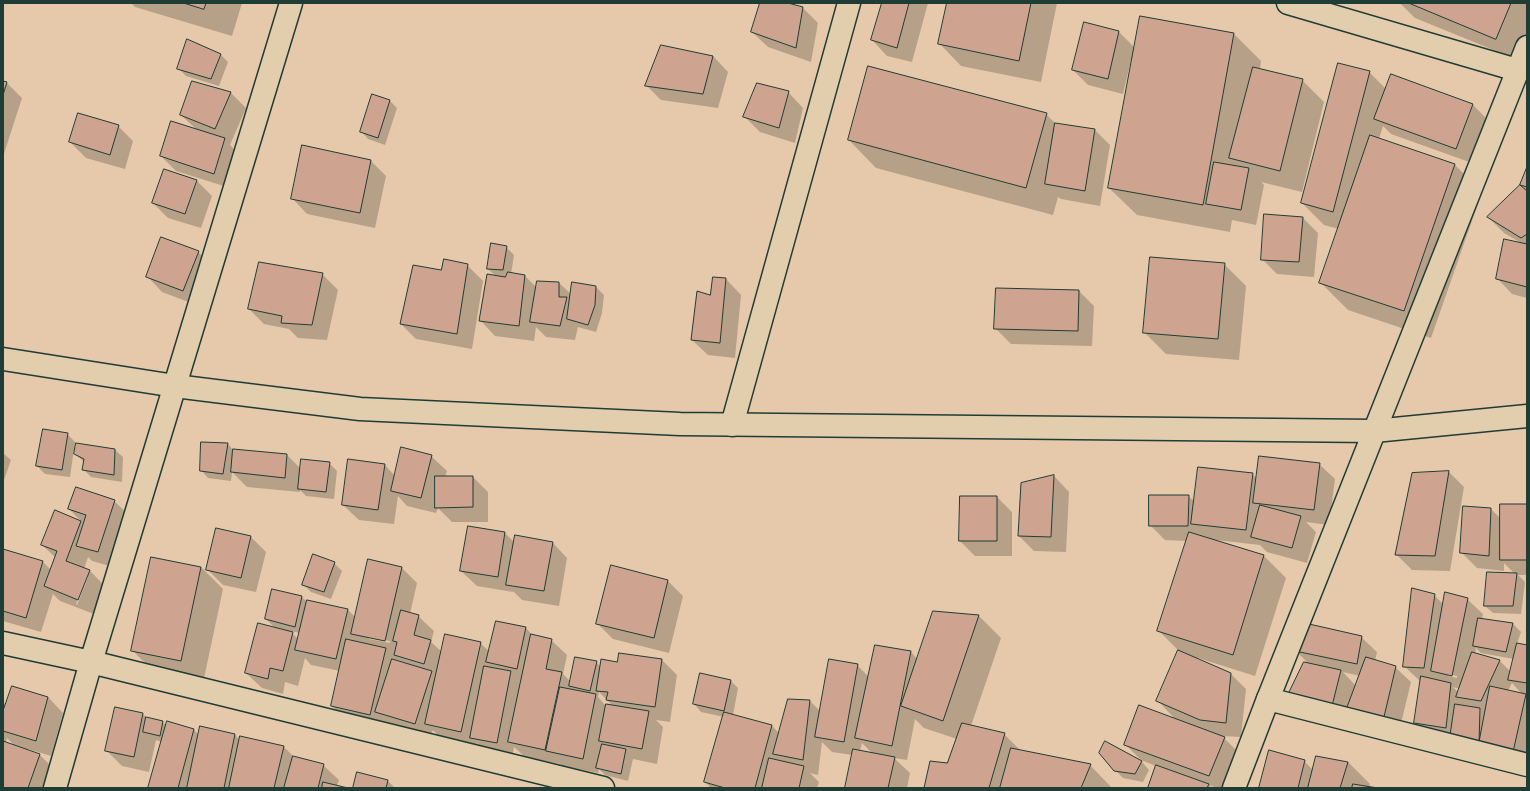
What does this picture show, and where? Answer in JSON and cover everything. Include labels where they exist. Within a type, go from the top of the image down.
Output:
[{"type":"street","points":[[55,788],[291,3]]},
{"type":"street","points":[[732,425],[849,3]]},
{"type":"street","points":[[1288,3],[1517,70]]},
{"type":"street","points":[[1234,788],[1527,47]]},
{"type":"street","points":[[3,359],[175,386],[360,409],[680,424],[1374,431],[1527,416]]},
{"type":"street","points":[[3,642],[92,662],[603,788]]},
{"type":"street","points":[[1268,699],[1527,765]]},
{"type":"building","points":[[184,3],[206,3],[204,9]]},
{"type":"building","points":[[760,3],[788,3],[803,7],[796,48],[751,32]]},
{"type":"building","points":[[882,3],[909,3],[897,48],[871,40]]},
{"type":"building","points":[[947,3],[1031,3],[1019,61],[938,44]]},
{"type":"building","points":[[1409,3],[1511,3],[1496,39]]},
{"type":"building","points":[[1140,16],[1234,33],[1203,205],[1108,188]]},
{"type":"building","points":[[1084,22],[1119,31],[1108,79],[1072,70]]},
{"type":"building","points":[[187,39],[221,54],[211,79],[177,69]]},
{"type":"building","points":[[661,45],[713,56],[703,94],[645,86]]},
{"type":"building","points":[[1338,63],[1370,71],[1333,212],[1301,203]]},
{"type":"building","points":[[868,66],[1047,113],[1026,188],[848,140]]},
{"type":"building","points":[[1253,67],[1303,79],[1280,171],[1229,158]]},
{"type":"building","points":[[1391,74],[1473,104],[1456,149],[1374,119]]},
{"type":"building","points":[[3,81],[7,82],[3,95]]},
{"type":"building","points":[[192,81],[231,92],[215,129],[180,115]]},
{"type":"building","points":[[757,83],[789,91],[779,128],[743,117]]},
{"type":"building","points":[[372,94],[390,100],[378,138],[360,132]]},
{"type":"building","points":[[78,113],[119,125],[110,155],[69,142]]},
{"type":"building","points":[[171,121],[225,138],[214,174],[160,156]]},
{"type":"building","points":[[1055,123],[1095,129],[1085,191],[1045,184]]},
{"type":"building","points":[[1370,135],[1455,164],[1404,311],[1319,283]]},
{"type":"building","points":[[302,145],[371,160],[360,213],[291,199]]},
{"type":"building","points":[[1214,162],[1249,168],[1241,210],[1206,204]]},
{"type":"building","points":[[1527,167],[1527,187],[1520,185]]},
{"type":"building","points":[[164,169],[197,180],[185,214],[152,203]]},
{"type":"building","points":[[1520,185],[1527,191],[1527,234],[1521,238],[1487,217]]},
{"type":"building","points":[[1264,214],[1303,217],[1299,262],[1261,260]]},
{"type":"building","points":[[161,237],[199,251],[183,291],[146,277]]},
{"type":"building","points":[[1504,239],[1527,244],[1527,287],[1496,279]]},
{"type":"building","points":[[491,243],[507,246],[503,270],[487,269]]},
{"type":"building","points":[[1150,257],[1225,263],[1218,339],[1143,333]]},
{"type":"building","points":[[444,259],[468,264],[457,334],[400,324],[413,265],[441,270]]},
{"type":"building","points":[[259,262],[323,273],[312,325],[281,323],[282,316],[248,309]]},
{"type":"building","points":[[508,272],[525,275],[519,326],[479,321],[487,274],[505,277]]},
{"type":"building","points":[[713,277],[726,278],[720,343],[691,340],[697,291],[710,295]]},
{"type":"building","points":[[537,281],[559,282],[559,297],[567,297],[560,326],[530,322]]},
{"type":"building","points":[[572,282],[596,286],[595,305],[588,325],[567,319]]},
{"type":"building","points":[[996,288],[1079,290],[1078,331],[994,329]]},
{"type":"building","points":[[43,429],[68,433],[62,470],[36,466]]},
{"type":"building","points":[[201,442],[228,443],[223,474],[200,471]]},
{"type":"building","points":[[76,443],[115,449],[114,475],[82,470],[84,459],[74,454]]},
{"type":"building","points":[[401,447],[432,455],[421,498],[391,491]]},
{"type":"building","points":[[233,449],[287,454],[285,478],[231,472]]},
{"type":"building","points":[[1259,456],[1320,463],[1314,510],[1253,503]]},
{"type":"building","points":[[301,459],[330,462],[326,492],[298,489]]},
{"type":"building","points":[[348,459],[385,464],[378,510],[342,505]]},
{"type":"building","points":[[1198,467],[1253,473],[1246,530],[1191,524]]},
{"type":"building","points":[[1449,471],[1435,556],[1395,555],[1412,473]]},
{"type":"building","points":[[1054,475],[1051,537],[1018,536],[1021,483]]},
{"type":"building","points":[[435,476],[473,476],[473,507],[435,508]]},
{"type":"building","points":[[76,487],[115,500],[98,552],[76,546],[86,515],[68,509]]},
{"type":"building","points":[[1149,495],[1189,495],[1188,526],[1149,526]]},
{"type":"building","points":[[960,496],[997,496],[997,541],[959,541]]},
{"type":"building","points":[[1500,504],[1527,504],[1527,560],[1500,560]]},
{"type":"building","points":[[1260,505],[1301,516],[1292,548],[1251,537]]},
{"type":"building","points":[[1463,506],[1491,508],[1489,556],[1460,553]]},
{"type":"building","points":[[55,510],[81,521],[66,561],[90,570],[78,600],[44,586],[57,551],[41,545]]},
{"type":"building","points":[[468,526],[505,532],[498,577],[460,571]]},
{"type":"building","points":[[216,528],[251,536],[241,578],[206,570]]},
{"type":"building","points":[[1189,532],[1264,555],[1233,655],[1157,631]]},
{"type":"building","points":[[515,535],[553,542],[544,591],[506,585]]},
{"type":"building","points":[[3,549],[43,561],[26,618],[3,611]]},
{"type":"building","points":[[313,554],[335,562],[324,592],[302,585]]},
{"type":"building","points":[[151,557],[201,567],[181,661],[131,651]]},
{"type":"building","points":[[368,559],[402,567],[385,641],[351,634]]},
{"type":"building","points":[[611,565],[668,580],[654,638],[596,624]]},
{"type":"building","points":[[1487,572],[1517,573],[1513,606],[1484,606]]},
{"type":"building","points":[[1412,588],[1435,594],[1424,668],[1403,667]]},
{"type":"building","points":[[272,589],[302,596],[295,627],[265,619]]},
{"type":"building","points":[[1445,592],[1468,598],[1452,676],[1431,671]]},
{"type":"building","points":[[307,600],[348,609],[336,659],[295,650]]},
{"type":"building","points":[[401,610],[419,615],[414,635],[431,640],[424,664],[394,655],[397,642],[393,641]]},
{"type":"building","points":[[933,611],[979,615],[943,721],[901,706]]},
{"type":"building","points":[[1478,618],[1513,623],[1506,652],[1473,646]]},
{"type":"building","points":[[496,621],[526,627],[517,669],[486,662]]},
{"type":"building","points":[[258,623],[293,632],[283,671],[270,668],[268,679],[245,673]]},
{"type":"building","points":[[1309,624],[1362,636],[1357,664],[1295,651]]},
{"type":"building","points":[[445,634],[481,642],[461,732],[425,724]]},
{"type":"building","points":[[531,634],[552,639],[546,669],[562,672],[545,750],[508,742]]},
{"type":"building","points":[[346,639],[386,648],[370,715],[331,706]]},
{"type":"building","points":[[1517,643],[1527,645],[1527,683],[1508,680]]},
{"type":"building","points":[[875,645],[911,651],[892,746],[855,738]]},
{"type":"building","points":[[1178,650],[1231,673],[1226,723],[1200,720],[1156,701]]},
{"type":"building","points":[[1472,652],[1500,660],[1481,701],[1456,697]]},
{"type":"building","points":[[619,653],[662,659],[655,707],[606,700],[608,692],[596,691],[601,659],[617,662]]},
{"type":"building","points":[[575,657],[597,661],[590,691],[569,686]]},
{"type":"building","points":[[1366,657],[1396,666],[1383,721],[1346,711]]},
{"type":"building","points":[[392,659],[432,671],[415,724],[375,712]]},
{"type":"building","points":[[829,659],[858,664],[844,742],[815,737]]},
{"type":"building","points":[[1304,662],[1341,670],[1332,706],[1287,697]]},
{"type":"building","points":[[484,666],[511,671],[497,743],[470,738]]},
{"type":"building","points":[[700,673],[731,680],[724,711],[693,704]]},
{"type":"building","points":[[1421,676],[1451,683],[1446,728],[1414,723]]},
{"type":"building","points":[[12,686],[48,697],[36,741],[3,731],[3,711]]},
{"type":"building","points":[[1490,686],[1526,694],[1513,752],[1479,744]]},
{"type":"building","points":[[560,687],[596,694],[583,759],[546,751]]},
{"type":"building","points":[[788,699],[810,700],[803,760],[773,754]]},
{"type":"building","points":[[606,704],[649,711],[642,749],[599,741]]},
{"type":"building","points":[[1455,704],[1480,708],[1479,744],[1450,738]]},
{"type":"building","points":[[1139,705],[1225,737],[1209,776],[1124,745]]},
{"type":"building","points":[[115,707],[143,713],[134,757],[105,751]]},
{"type":"building","points":[[724,712],[772,725],[755,788],[725,788],[704,782]]},
{"type":"building","points":[[146,717],[163,721],[160,736],[143,732]]},
{"type":"building","points":[[167,721],[194,729],[178,788],[148,788]]},
{"type":"building","points":[[962,723],[1005,733],[989,788],[924,788],[930,761],[947,763]]},
{"type":"building","points":[[200,726],[235,734],[224,788],[187,788]]},
{"type":"building","points":[[240,736],[284,746],[274,788],[229,788]]},
{"type":"building","points":[[3,741],[40,754],[28,788],[3,788]]},
{"type":"building","points":[[1105,741],[1142,761],[1135,774],[1114,771],[1099,753]]},
{"type":"building","points":[[602,744],[626,749],[621,774],[596,768]]},
{"type":"building","points":[[1011,748],[1091,764],[1081,788],[1000,788]]},
{"type":"building","points":[[853,749],[895,757],[888,788],[845,788]]},
{"type":"building","points":[[1269,750],[1305,760],[1298,788],[1259,788]]},
{"type":"building","points":[[293,756],[324,764],[318,788],[284,788]]},
{"type":"building","points":[[1316,756],[1348,762],[1340,788],[1308,788]]},
{"type":"building","points":[[769,758],[804,766],[799,788],[762,788]]},
{"type":"building","points":[[1156,765],[1209,784],[1207,788],[1148,788]]},
{"type":"building","points":[[357,772],[388,780],[386,788],[353,788]]},
{"type":"building","points":[[323,782],[348,788],[322,788]]},
{"type":"building","points":[[1353,784],[1378,788],[1352,788]]}]
